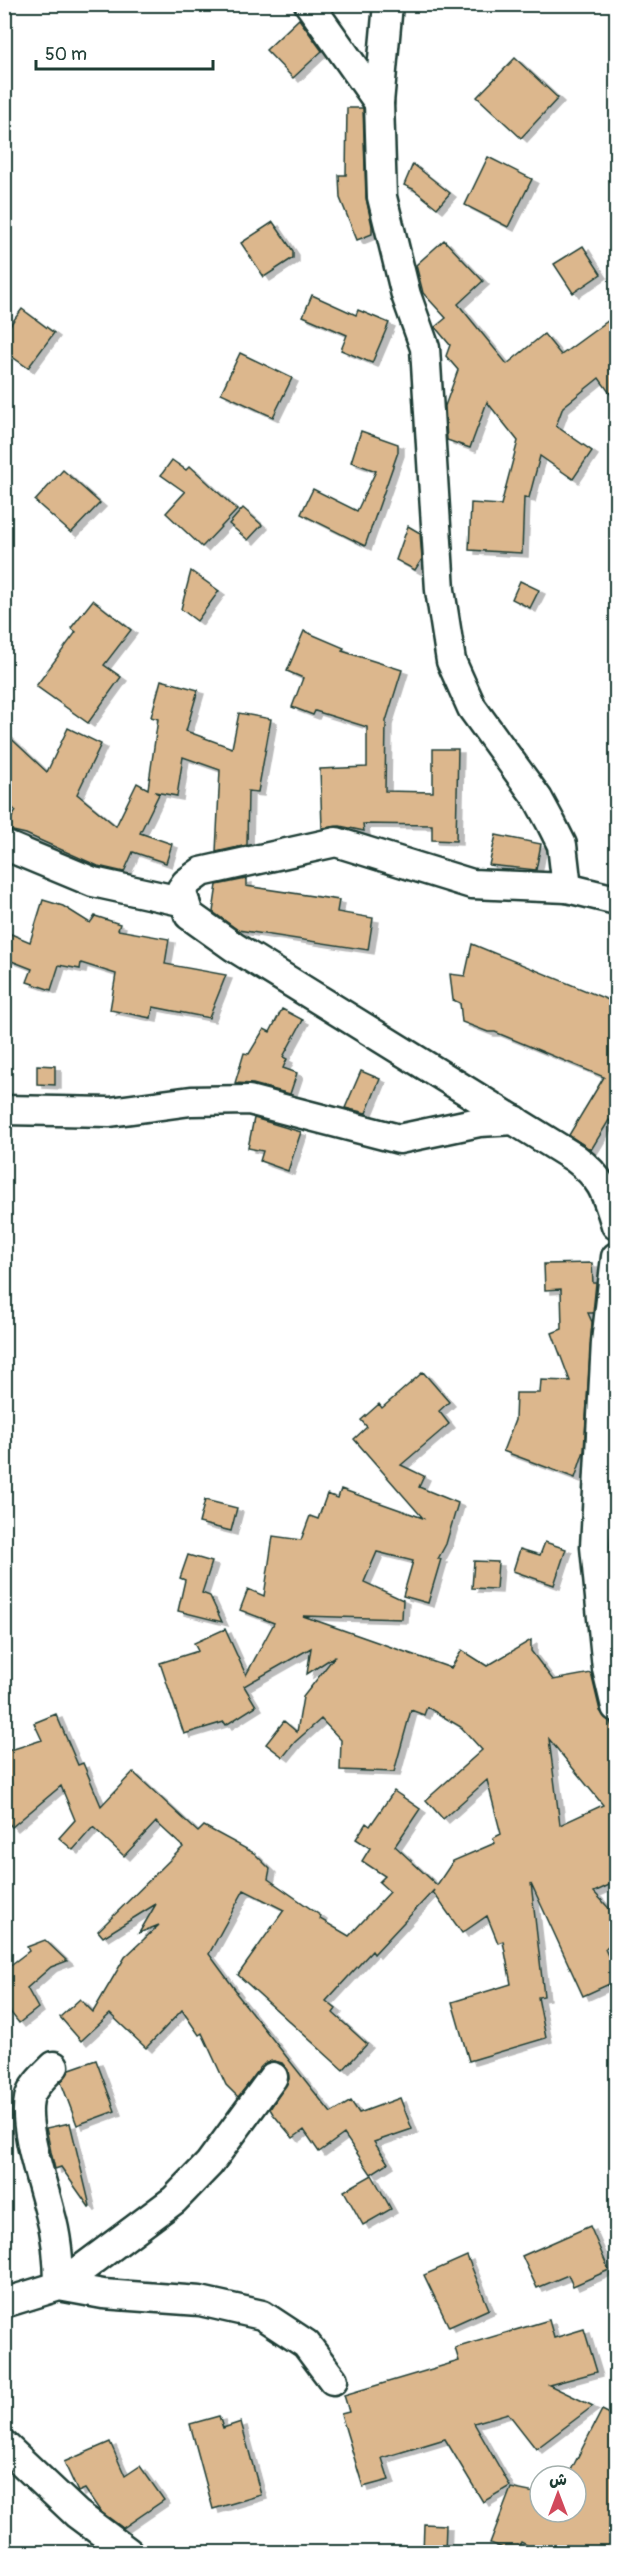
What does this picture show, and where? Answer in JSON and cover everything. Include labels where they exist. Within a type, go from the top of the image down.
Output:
[{"type":"street","points":[[309,4],[379,103]]},
{"type":"street","points":[[388,4],[379,103],[382,197],[406,295],[425,348],[440,590],[451,661],[472,708],[538,799],[551,823],[562,845],[567,888]]},
{"type":"street","points":[[616,900],[567,888],[472,884],[336,842],[201,872],[186,883],[181,890],[189,915],[234,947],[575,1158],[593,1172],[607,1195],[616,1225]]},
{"type":"street","points":[[4,844],[93,882],[185,902]]},
{"type":"street","points":[[4,1110],[110,1112],[191,1101],[249,1100],[399,1139],[479,1122],[514,1120]]},
{"type":"street","points":[[616,1257],[606,1342],[595,1547],[610,1636],[607,1669],[616,1707]]},
{"type":"street","points":[[54,2066],[39,2082],[29,2098],[28,2116],[37,2166],[57,2245],[59,2286]]},
{"type":"street","points":[[4,2303],[59,2286],[174,2200],[209,2164],[273,2077]]},
{"type":"street","points":[[59,2286],[103,2294],[200,2301],[262,2315],[306,2344],[333,2380]]},
{"type":"street","points":[[4,2445],[76,2514],[128,2553]]},
{"type":"building","points":[[299,19],[322,51],[293,78],[266,50]]},
{"type":"building","points":[[515,58],[558,98],[521,138],[477,97]]},
{"type":"building","points":[[347,108],[363,108],[366,198],[372,226],[372,234],[357,240],[340,198],[339,175],[346,175]]},
{"type":"building","points":[[488,157],[532,179],[508,227],[465,205]]},
{"type":"building","points":[[413,164],[450,193],[437,208],[413,189],[404,185]]},
{"type":"building","points":[[273,222],[293,251],[293,258],[264,277],[241,243]]},
{"type":"building","points":[[444,240],[483,281],[458,304],[507,364],[544,334],[561,355],[616,315],[616,402],[599,378],[563,407],[556,426],[592,451],[573,479],[540,456],[529,498],[524,497],[522,553],[469,550],[471,503],[501,505],[518,441],[487,402],[470,448],[447,440],[445,406],[458,370],[446,356],[450,345],[435,327],[446,318],[423,293],[416,265]]},
{"type":"building","points":[[583,246],[601,274],[573,293],[554,264]]},
{"type":"building","points":[[312,295],[356,315],[358,310],[389,323],[372,363],[341,350],[347,335],[303,316]]},
{"type":"building","points":[[22,309],[54,333],[28,368],[4,351],[4,333]]},
{"type":"building","points":[[240,353],[292,378],[273,417],[221,393]]},
{"type":"building","points":[[361,431],[398,444],[398,452],[365,546],[301,514],[313,489],[357,511],[376,471],[351,462]]},
{"type":"building","points":[[172,460],[186,470],[190,466],[237,510],[202,547],[166,513],[185,492],[161,475]]},
{"type":"building","points":[[63,470],[100,503],[71,533],[35,501]]},
{"type":"building","points":[[243,508],[262,525],[248,540],[229,524]]},
{"type":"building","points":[[408,526],[420,533],[422,559],[415,570],[396,560]]},
{"type":"building","points":[[191,571],[219,591],[197,621],[181,609]]},
{"type":"building","points":[[520,581],[539,590],[530,608],[512,599]]},
{"type":"building","points":[[93,600],[131,630],[104,665],[121,677],[88,723],[36,686],[76,632],[71,628]]},
{"type":"building","points":[[304,631],[344,648],[342,651],[402,670],[386,721],[385,791],[433,792],[433,749],[458,749],[456,841],[432,840],[432,825],[363,824],[364,831],[340,826],[322,828],[320,769],[367,767],[367,727],[315,711],[313,715],[292,707],[303,678],[287,671]]},
{"type":"building","points":[[161,680],[198,690],[186,731],[232,748],[239,713],[271,719],[258,792],[248,791],[247,845],[216,852],[220,770],[183,757],[177,796],[155,792],[159,794],[140,833],[172,844],[166,863],[133,852],[124,872],[98,866],[26,834],[4,829],[16,811],[4,800],[4,732],[47,772],[68,728],[101,744],[77,794],[116,826],[137,783],[148,789],[158,719],[151,717]]},
{"type":"building","points":[[496,835],[541,844],[536,870],[489,865]]},
{"type":"building","points":[[246,879],[246,886],[339,900],[337,912],[373,918],[368,950],[238,930],[213,912],[217,885]]},
{"type":"building","points":[[43,900],[63,906],[90,923],[95,916],[120,924],[118,930],[169,939],[165,964],[226,975],[209,1018],[153,1007],[151,1018],[110,1010],[116,974],[81,963],[80,969],[59,965],[51,990],[27,982],[32,969],[4,958],[4,931],[30,942]]},
{"type":"building","points":[[472,944],[616,1003],[616,1125],[609,1120],[591,1150],[569,1135],[604,1077],[495,1032],[488,1032],[462,1022],[460,1003],[453,1000],[450,974],[465,976]]},
{"type":"building","points":[[282,1009],[303,1020],[283,1057],[287,1059],[283,1068],[297,1073],[290,1094],[253,1084],[235,1083],[244,1053],[249,1054],[264,1029],[270,1032]]},
{"type":"building","points":[[37,1065],[55,1066],[55,1085],[37,1084]]},
{"type":"building","points":[[361,1071],[380,1079],[366,1113],[345,1108]]},
{"type":"building","points":[[254,1118],[301,1132],[288,1171],[260,1161],[263,1151],[248,1148]]},
{"type":"building","points":[[592,1263],[593,1283],[596,1283],[593,1313],[588,1313],[592,1322],[584,1451],[575,1478],[503,1451],[515,1420],[516,1393],[540,1393],[541,1380],[570,1381],[552,1333],[562,1329],[561,1289],[545,1290],[544,1264]]},
{"type":"building","points":[[423,1372],[449,1402],[439,1411],[449,1424],[401,1465],[424,1476],[419,1487],[458,1503],[446,1544],[438,1559],[441,1559],[428,1603],[403,1596],[413,1561],[377,1552],[364,1582],[403,1600],[402,1619],[303,1616],[451,1668],[462,1650],[487,1666],[531,1640],[531,1651],[553,1680],[591,1673],[600,1711],[610,1722],[616,1736],[616,1882],[594,1892],[616,1916],[616,1938],[605,1949],[616,1974],[616,1981],[583,1996],[531,1883],[544,1996],[538,1997],[546,2038],[469,2061],[452,2002],[511,1984],[503,1941],[498,1943],[487,1916],[462,1933],[433,1892],[434,1890],[374,1954],[372,1951],[326,2001],[336,2009],[333,2013],[367,2044],[343,2070],[238,1975],[284,1910],[244,1890],[209,1954],[236,1993],[331,2113],[351,2101],[359,2113],[400,2098],[412,2129],[374,2142],[388,2163],[371,2174],[344,2134],[319,2152],[304,2130],[293,2138],[273,2114],[270,2109],[289,2079],[288,2070],[282,2063],[266,2062],[238,2097],[226,2085],[202,2033],[199,2035],[182,2010],[146,2048],[110,2014],[81,2041],[60,2017],[80,1999],[93,2012],[125,1957],[159,1925],[139,1933],[156,1904],[103,1937],[98,1931],[183,1847],[156,1822],[124,1856],[93,1827],[73,1850],[59,1838],[75,1820],[61,1786],[12,1827],[4,1818],[4,1752],[42,1740],[34,1723],[56,1714],[78,1765],[83,1763],[101,1806],[133,1772],[198,1832],[204,1826],[254,1853],[270,1869],[268,1879],[321,1916],[320,1919],[349,1936],[390,1892],[379,1882],[385,1876],[362,1861],[370,1848],[356,1839],[366,1823],[370,1826],[394,1791],[420,1809],[395,1846],[437,1885],[453,1861],[495,1843],[493,1838],[501,1834],[487,1780],[443,1819],[426,1800],[482,1750],[461,1727],[427,1707],[424,1715],[411,1710],[394,1772],[340,1770],[341,1740],[321,1719],[295,1742],[283,1757],[266,1744],[284,1721],[297,1732],[303,1697],[335,1656],[307,1674],[311,1648],[244,1686],[256,1706],[226,1725],[224,1722],[184,1734],[160,1663],[198,1651],[194,1643],[225,1629],[246,1675],[274,1623],[240,1610],[248,1589],[264,1596],[273,1536],[301,1540],[310,1516],[318,1519],[327,1494],[338,1498],[341,1489],[423,1518],[354,1439],[367,1427],[361,1420],[379,1404],[382,1408]],"holes":[[[549,1739],[603,1805],[560,1825]]]},
{"type":"building","points":[[205,1500],[237,1508],[231,1531],[199,1523]]},
{"type":"building","points":[[545,1542],[566,1549],[554,1585],[513,1571],[520,1549],[540,1555]]},
{"type":"building","points":[[188,1555],[212,1562],[202,1593],[210,1596],[222,1622],[178,1611],[185,1580],[180,1578]]},
{"type":"building","points":[[474,1561],[498,1562],[496,1589],[472,1588]]},
{"type":"building","points":[[45,1940],[67,1961],[51,1967],[27,1988],[38,2008],[19,2023],[4,2004],[4,1970],[29,1951],[27,1947]]},
{"type":"building","points":[[96,2060],[115,2111],[77,2125],[61,2082],[70,2069]]},
{"type":"building","points":[[70,2123],[89,2207],[61,2167],[55,2169],[51,2152],[46,2128]]},
{"type":"building","points":[[372,2175],[391,2209],[363,2225],[344,2191]]},
{"type":"building","points":[[590,2226],[609,2270],[573,2286],[568,2275],[537,2288],[522,2256]]},
{"type":"building","points":[[467,2256],[489,2309],[449,2327],[424,2275]]},
{"type":"building","points":[[549,2320],[554,2338],[584,2329],[597,2372],[549,2385],[593,2406],[536,2449],[508,2413],[474,2423],[510,2486],[483,2502],[445,2439],[382,2458],[389,2480],[363,2487],[341,2414],[349,2412],[344,2395],[459,2361],[455,2348]]},
{"type":"building","points":[[602,2410],[616,2417],[616,2553],[542,2553],[521,2542],[516,2553],[490,2543],[511,2488],[528,2492],[528,2524],[588,2524],[588,2464],[574,2464]]},
{"type":"building","points":[[219,2416],[223,2428],[241,2422],[261,2495],[213,2509],[190,2424]]},
{"type":"building","points":[[110,2442],[125,2476],[140,2466],[164,2500],[123,2528],[100,2511],[85,2489],[78,2492],[64,2462]]},
{"type":"building","points":[[424,2524],[446,2525],[445,2553],[423,2553]]}]
